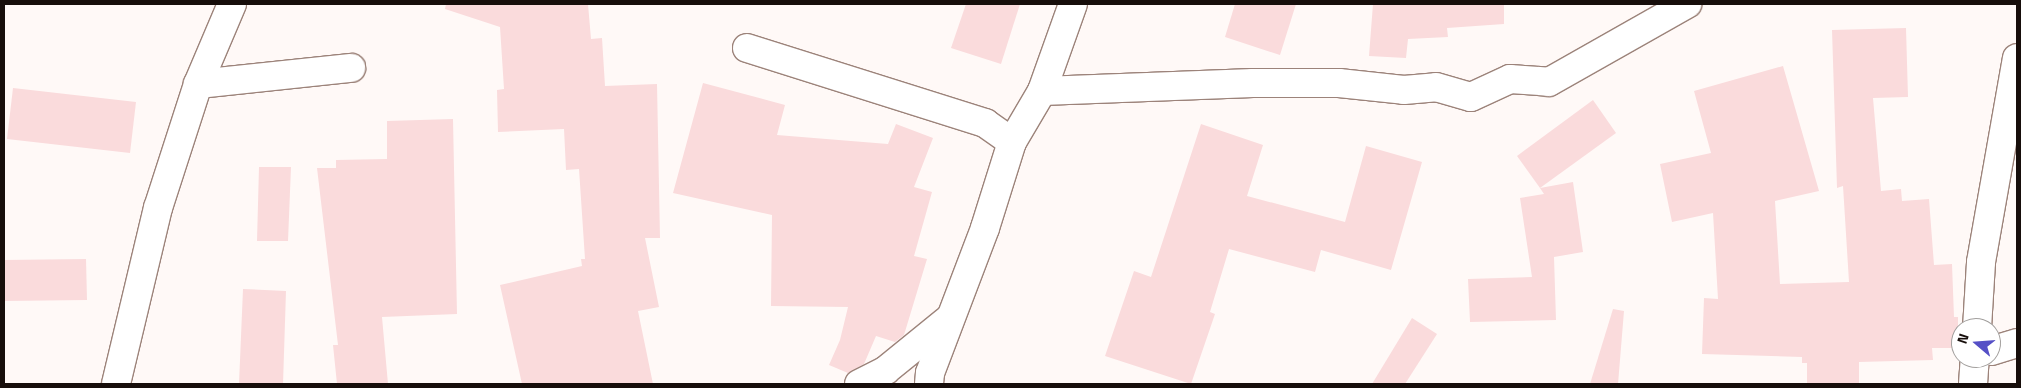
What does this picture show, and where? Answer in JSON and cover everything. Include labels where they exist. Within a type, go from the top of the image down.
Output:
[{"type":"street","points":[[116,384],[158,208],[198,84],[232,4]]},
{"type":"street","points":[[929,384],[930,373],[985,228],[1012,142],[1042,91],[1073,4]]},
{"type":"street","points":[[1042,91],[1253,83],[1338,83],[1404,90],[1436,87],[1471,98],[1510,79],[1549,82],[1687,4]]},
{"type":"street","points":[[747,48],[986,123],[1012,142]]},
{"type":"street","points":[[1978,318],[1982,262],[2017,58]]},
{"type":"street","points":[[198,84],[351,68]]},
{"type":"street","points":[[859,384],[886,370],[951,317]]},
{"type":"street","points":[[2001,348],[2017,343]]},
{"type":"street","points":[[1973,384],[1974,368]]},
{"type":"building","points":[[446,4],[588,4],[591,39],[602,38],[605,86],[657,84],[660,238],[645,238],[659,307],[638,311],[653,384],[522,384],[500,285],[582,266],[581,259],[585,259],[579,169],[566,170],[564,129],[498,132],[497,90],[504,89],[500,27],[445,9]]},
{"type":"building","points":[[966,4],[1020,4],[1001,64],[951,48]]},
{"type":"building","points":[[1235,4],[1296,4],[1280,55],[1225,37]]},
{"type":"building","points":[[1373,4],[1504,4],[1504,24],[1447,28],[1448,37],[1408,39],[1406,58],[1369,56]]},
{"type":"building","points":[[1906,28],[1908,97],[1873,98],[1881,191],[1901,189],[1902,201],[1929,199],[1934,265],[1952,264],[1954,317],[1958,317],[1951,318],[1951,348],[1932,348],[1933,360],[1859,362],[1859,384],[1807,384],[1807,363],[1802,363],[1802,357],[1702,354],[1704,298],[1718,299],[1713,213],[1672,222],[1660,164],[1711,153],[1694,91],[1783,66],[1819,191],[1775,201],[1780,284],[1849,282],[1843,186],[1837,188],[1832,30]]},
{"type":"building","points":[[703,83],[785,105],[777,135],[888,144],[896,124],[933,138],[914,187],[932,192],[914,256],[927,259],[904,335],[895,342],[876,336],[864,364],[848,373],[829,365],[840,340],[848,307],[771,306],[772,215],[673,193]]},
{"type":"building","points":[[13,88],[136,102],[130,153],[7,139]]},
{"type":"building","points":[[1593,100],[1616,133],[1540,188],[1517,156]]},
{"type":"building","points":[[453,119],[457,314],[382,317],[388,384],[337,384],[333,345],[338,345],[317,168],[336,168],[336,160],[387,159],[387,121]]},
{"type":"building","points":[[1201,124],[1263,145],[1247,196],[1345,222],[1366,146],[1422,162],[1391,270],[1321,250],[1315,272],[1229,249],[1210,312],[1215,314],[1191,384],[1105,356],[1134,271],[1151,277]]},
{"type":"building","points":[[259,167],[291,167],[288,241],[257,241]]},
{"type":"building","points":[[1573,182],[1583,252],[1554,257],[1556,320],[1470,322],[1468,279],[1532,277],[1520,198],[1544,194],[1540,188]]},
{"type":"building","points":[[86,259],[87,300],[4,301],[4,260]]},
{"type":"building","points":[[243,289],[286,291],[283,384],[239,384]]},
{"type":"building","points":[[1613,309],[1624,311],[1618,384],[1590,384]]},
{"type":"building","points":[[1412,318],[1437,334],[1405,384],[1372,384]]}]
